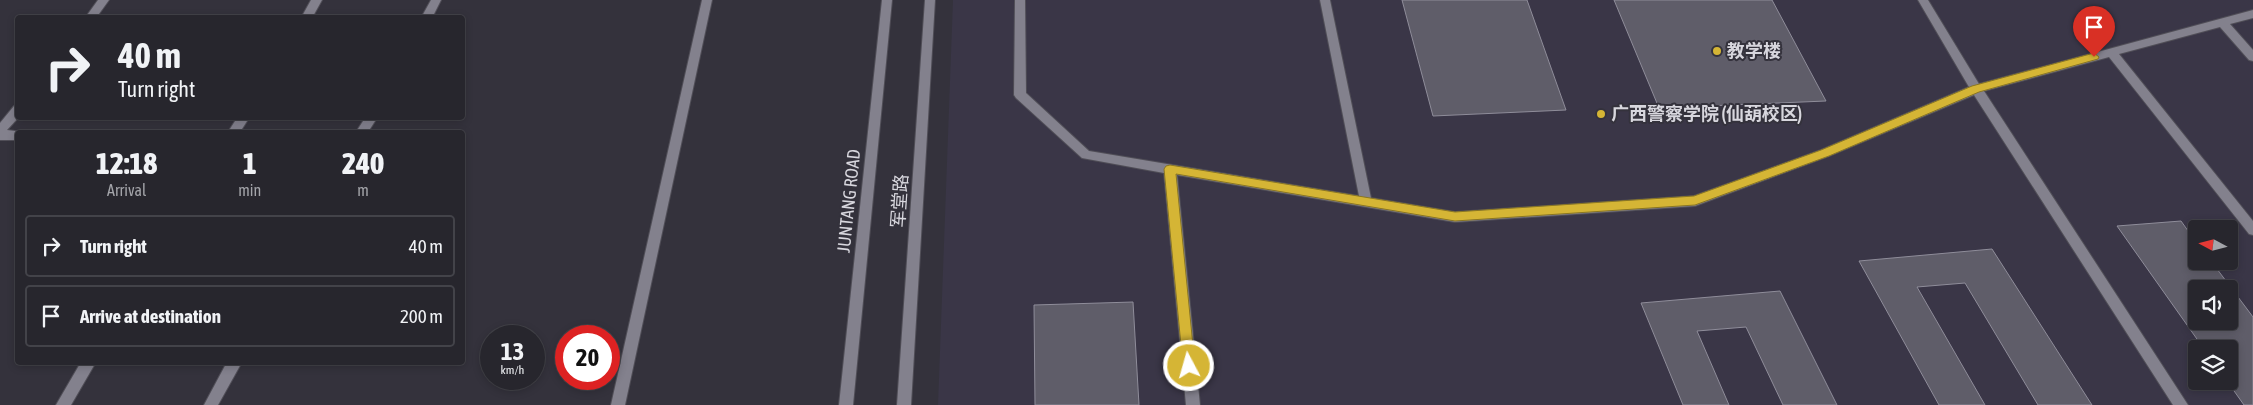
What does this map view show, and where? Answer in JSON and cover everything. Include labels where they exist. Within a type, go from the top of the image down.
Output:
[{"type":"street","points":[[92,15],[104,0]]},
{"type":"street","points":[[308,15],[317,0]]},
{"type":"street","points":[[428,15],[436,0]]},
{"type":"street","points":[[618,405],[707,0]]},
{"type":"street","name":"JUNTANG ROAD","points":[[846,405],[887,0]]},
{"type":"street","name":"军堂路","points":[[904,405],[930,0]]},
{"type":"street","points":[[1020,0],[1020,95],[1086,155],[1455,217],[1695,201],[1825,153],[1976,89],[2253,14]]},
{"type":"street","points":[[1325,0],[1366,202]]},
{"type":"street","points":[[1923,0],[1976,89],[2181,405]]},
{"type":"street","points":[[2222,22],[2253,56]]},
{"type":"street","points":[[2111,52],[2253,230]]},
{"type":"street","points":[[0,130],[15,112]]},
{"type":"street","points":[[0,135],[15,135]]},
{"type":"street","points":[[1170,169],[1193,405]]},
{"type":"street","points":[[62,405],[87,365]]},
{"type":"street","points":[[211,405],[232,365]]},
{"type":"shaded area","name":"广西警察学院 (仙葫校区)","points":[[953,0],[2253,0],[2253,405],[938,405]]},
{"type":"building","points":[[1402,0],[1527,0],[1566,110],[1433,116]]},
{"type":"building","name":"教学楼","points":[[1614,0],[1772,0],[1826,101],[1659,108]]},
{"type":"building","points":[[2181,221],[2188,231],[2188,270],[2218,270],[2225,280],[2188,280],[2188,326],[2117,226]]},
{"type":"building","points":[[1992,249],[2092,405],[2038,405],[1965,283],[1917,287],[1985,405],[1939,405],[1859,261]]},
{"type":"building","points":[[1780,291],[1837,405],[1783,405],[1746,327],[1697,331],[1729,405],[1683,405],[1641,303]]},
{"type":"building","points":[[2238,297],[2253,317],[2253,405],[2244,405],[2233,390],[2238,390],[2238,340],[2198,340],[2191,330],[2238,330]]},
{"type":"building","points":[[1133,302],[1139,405],[1035,405],[1034,305]]},
{"type":"place","name":"教学楼","points":[[1717,51]]},
{"type":"place","name":"广西警察学院 (仙葫校区)","points":[[1601,114]]},
{"type":"route","points":[[1189,366],[1170,169],[1455,217],[1695,201],[1825,153],[1976,89],[2094,57]]}]
